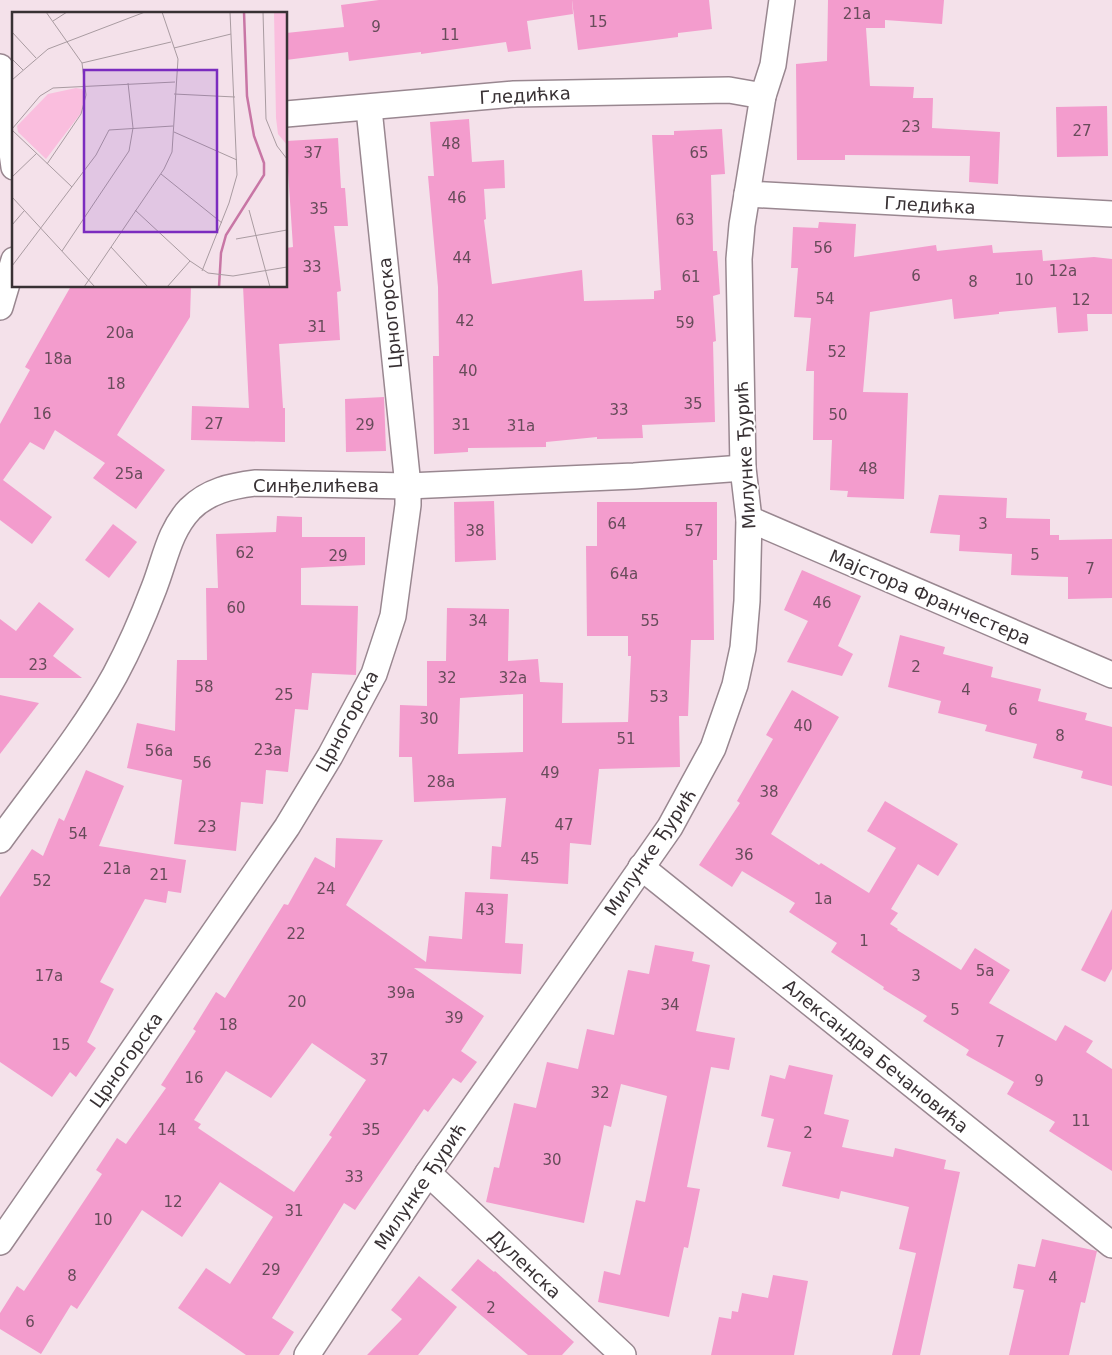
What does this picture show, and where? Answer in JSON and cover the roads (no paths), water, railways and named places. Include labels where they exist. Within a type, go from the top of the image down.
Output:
[{"type":"street","name":"Милунке Ђурић","points":[[307,1355],[428,1173],[670,827],[713,748],[735,685],[743,648],[747,601],[749,520],[743,468],[740,259],[747,194],[763,96],[773,66],[782,0]]},
{"type":"street","points":[[0,67],[12,155]]},
{"type":"street","name":"Гледићка","points":[[288,114],[369,109],[514,94],[633,90],[729,90],[763,96]]},
{"type":"street","name":"Црногорска","points":[[0,1242],[287,827],[330,756],[374,674],[392,616],[408,505],[408,486],[369,109]]},
{"type":"street","name":"Гледићка","points":[[747,194],[1112,214]]},
{"type":"street","points":[[0,306],[12,267]]},
{"type":"street","name":"Синђелићева","points":[[0,840],[95,709],[136,633],[171,538],[179,523],[203,497],[236,485],[256,482],[408,486],[634,476],[743,468]]},
{"type":"street","name":"Мајстора Франчестера","points":[[749,520],[1112,675]]},
{"type":"street","name":"Александра Бечановића","points":[[641,867],[1112,1245]]},
{"type":"street","name":"Дуленска","points":[[428,1173],[623,1355]]}]
